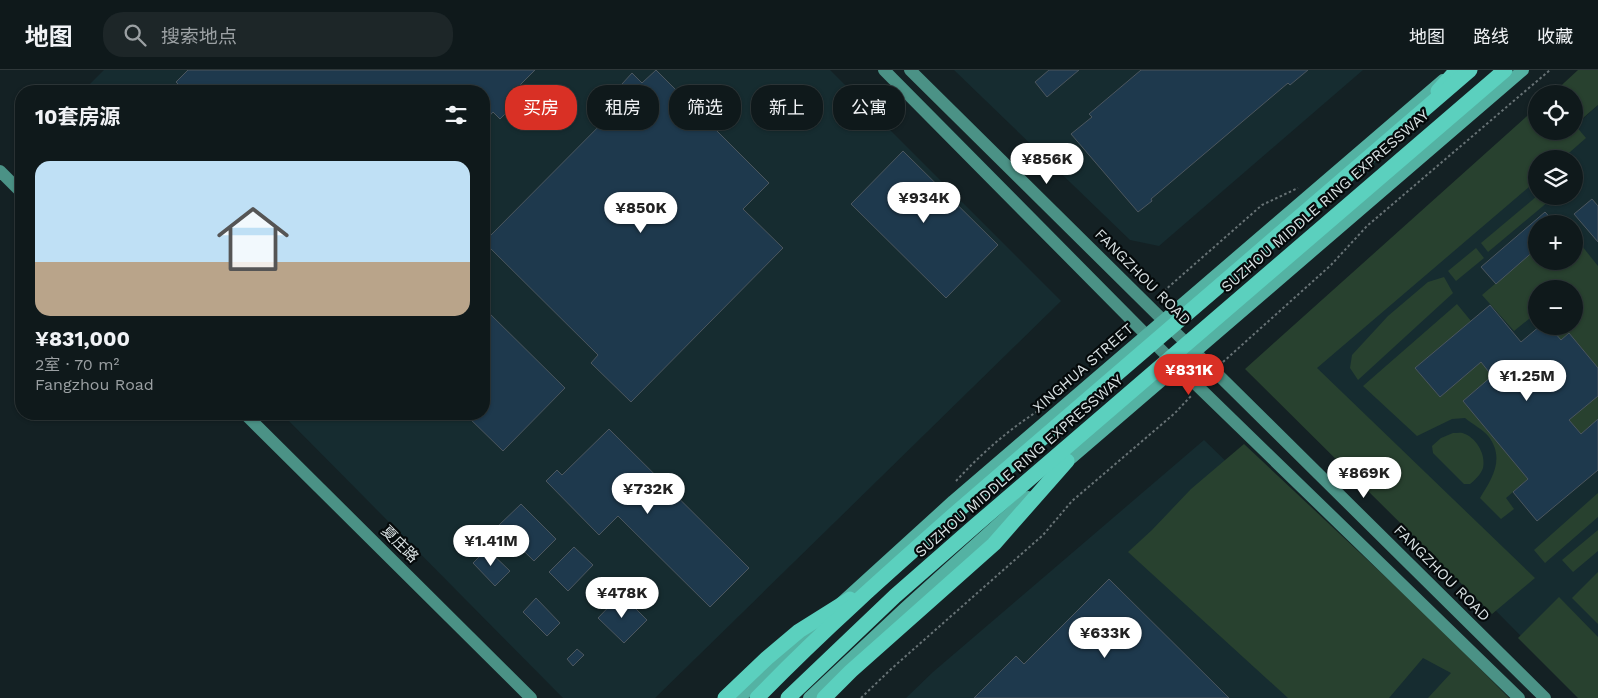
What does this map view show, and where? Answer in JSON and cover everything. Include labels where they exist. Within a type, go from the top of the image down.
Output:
[{"type":"highway","points":[[1408,124],[1456,70]]},
{"type":"highway","name":"SUZHOU MIDDLE RING EXPRESSWAY","points":[[757,698],[880,579],[966,503],[1470,70]]},
{"type":"highway","name":"SUZHOU MIDDLE RING EXPRESSWAY","points":[[788,698],[895,596],[1505,70]]},
{"type":"highway","points":[[824,698],[851,671],[994,544],[1067,462]]},
{"type":"highway","points":[[725,698],[799,631],[880,579]]},
{"type":"main road","points":[[884,70],[1178,367],[1519,698]]},
{"type":"main road","name":"FANGZHOU ROAD","points":[[910,70],[1545,698]]},
{"type":"main road","name":"XINGHUA STREET","points":[[740,698],[952,501],[1456,70]]},
{"type":"main road","points":[[810,698],[905,608],[1067,462],[1522,70]]},
{"type":"main road","points":[[0,171],[15,186]]},
{"type":"main road","name":"夏庄路","points":[[251,420],[531,698]]},
{"type":"shaded area","points":[[104,70],[830,70],[845,85],[833,85],[833,130],[890,130],[1061,301],[655,698],[563,698],[288,420],[490,420],[490,85],[89,85]]},
{"type":"shaded area","points":[[954,70],[1363,70],[1159,246],[1130,240]]},
{"type":"shaded area","points":[[1598,105],[1598,698],[1582,698],[1269,381],[1528,164],[1528,205],[1583,205],[1583,150],[1545,150],[1557,140],[1583,140],[1583,119]]},
{"type":"shaded area","points":[[1204,440],[1268,502],[1312,537],[1477,698],[906,698],[933,672]]},
{"type":"green space","points":[[1578,70],[1598,70],[1598,105],[1583,118],[1583,85],[1562,85]]},
{"type":"green space","points":[[1528,115],[1528,140],[1583,140],[1583,134],[1586,138],[1572,150],[1528,150],[1528,188],[1317,368],[1535,578],[1492,614],[1245,369]]},
{"type":"green space","points":[[1528,204],[1544,205],[1532,215],[1528,215],[1528,219],[1488,252],[1481,243]]},
{"type":"green space","points":[[1583,247],[1598,266],[1598,368],[1571,335],[1583,335],[1583,280],[1528,280],[1528,320],[1514,331],[1482,295],[1528,256],[1528,270],[1583,270]]},
{"type":"green space","points":[[1476,248],[1484,258],[1456,281],[1448,271]]},
{"type":"green space","points":[[1444,277],[1453,293],[1358,380],[1350,368],[1352,355],[1388,316],[1428,282]]},
{"type":"green space","points":[[1457,304],[1471,321],[1416,368],[1440,397],[1481,362],[1492,376],[1528,479],[1506,498],[1514,509],[1501,519],[1480,498],[1489,484],[1496,461],[1494,445],[1487,434],[1465,418],[1452,419],[1417,436],[1363,386]]},
{"type":"green space","points":[[1557,335],[1567,335],[1561,340]]},
{"type":"green space","points":[[1598,396],[1598,419],[1581,434],[1569,420]]},
{"type":"green space","points":[[1453,433],[1462,433],[1469,436],[1482,453],[1483,468],[1478,477],[1470,484],[1464,484],[1433,453],[1432,446],[1441,438]]},
{"type":"green space","points":[[1244,444],[1440,628],[1509,698],[1428,698],[1451,673],[1423,658],[1389,698],[1288,698],[1128,552],[1191,489]]},
{"type":"green space","points":[[1598,493],[1598,517],[1545,563],[1534,550]]},
{"type":"green space","points":[[1598,530],[1598,551],[1573,572],[1562,560]]},
{"type":"green space","points":[[1598,572],[1598,624],[1572,598]]},
{"type":"green space","points":[[1559,597],[1598,637],[1598,698],[1578,698],[1518,638]]},
{"type":"building","points":[[188,70],[535,70],[520,85],[505,85],[505,114],[500,119],[493,112],[490,115],[490,85],[179,85],[176,82]]},
{"type":"building","points":[[656,70],[671,85],[669,85],[669,130],[716,130],[769,183],[743,209],[783,248],[631,402],[591,363],[598,355],[490,248],[490,236],[595,130],[659,130],[659,85],[623,85],[632,73],[642,83]]},
{"type":"building","points":[[1049,70],[1079,70],[1047,97],[1035,82]]},
{"type":"building","points":[[1141,70],[1308,70],[1290,85],[1288,83],[1138,212],[1071,134],[1092,117],[1089,114]]},
{"type":"building","points":[[903,151],[998,245],[946,298],[851,204]]},
{"type":"building","points":[[1592,199],[1598,206],[1598,242],[1583,224],[1583,215],[1574,214]]},
{"type":"building","points":[[1528,227],[1528,256],[1496,284],[1481,267]]},
{"type":"building","points":[[1490,305],[1521,342],[1529,335],[1557,335],[1561,340],[1567,335],[1571,335],[1598,368],[1598,396],[1569,420],[1581,434],[1598,419],[1598,470],[1537,521],[1513,492],[1528,479],[1463,401],[1492,376],[1481,362],[1440,397],[1415,368]]},
{"type":"building","points":[[490,314],[565,388],[503,451],[471,420],[490,420]]},
{"type":"building","points":[[609,429],[749,568],[710,607],[618,516],[599,535],[546,481],[557,470],[562,475]]},
{"type":"building","points":[[521,504],[556,539],[534,561],[498,526]]},
{"type":"building","points":[[574,547],[593,565],[568,591],[549,572]]},
{"type":"building","points":[[487,549],[510,571],[495,586],[473,563]]},
{"type":"building","points":[[1109,579],[1229,698],[974,698],[1016,656],[1024,664]]},
{"type":"building","points":[[621,594],[647,620],[624,643],[598,618]]},
{"type":"building","points":[[536,598],[560,623],[547,636],[523,612]]},
{"type":"building","points":[[577,649],[584,655],[573,666],[567,659]]}]
